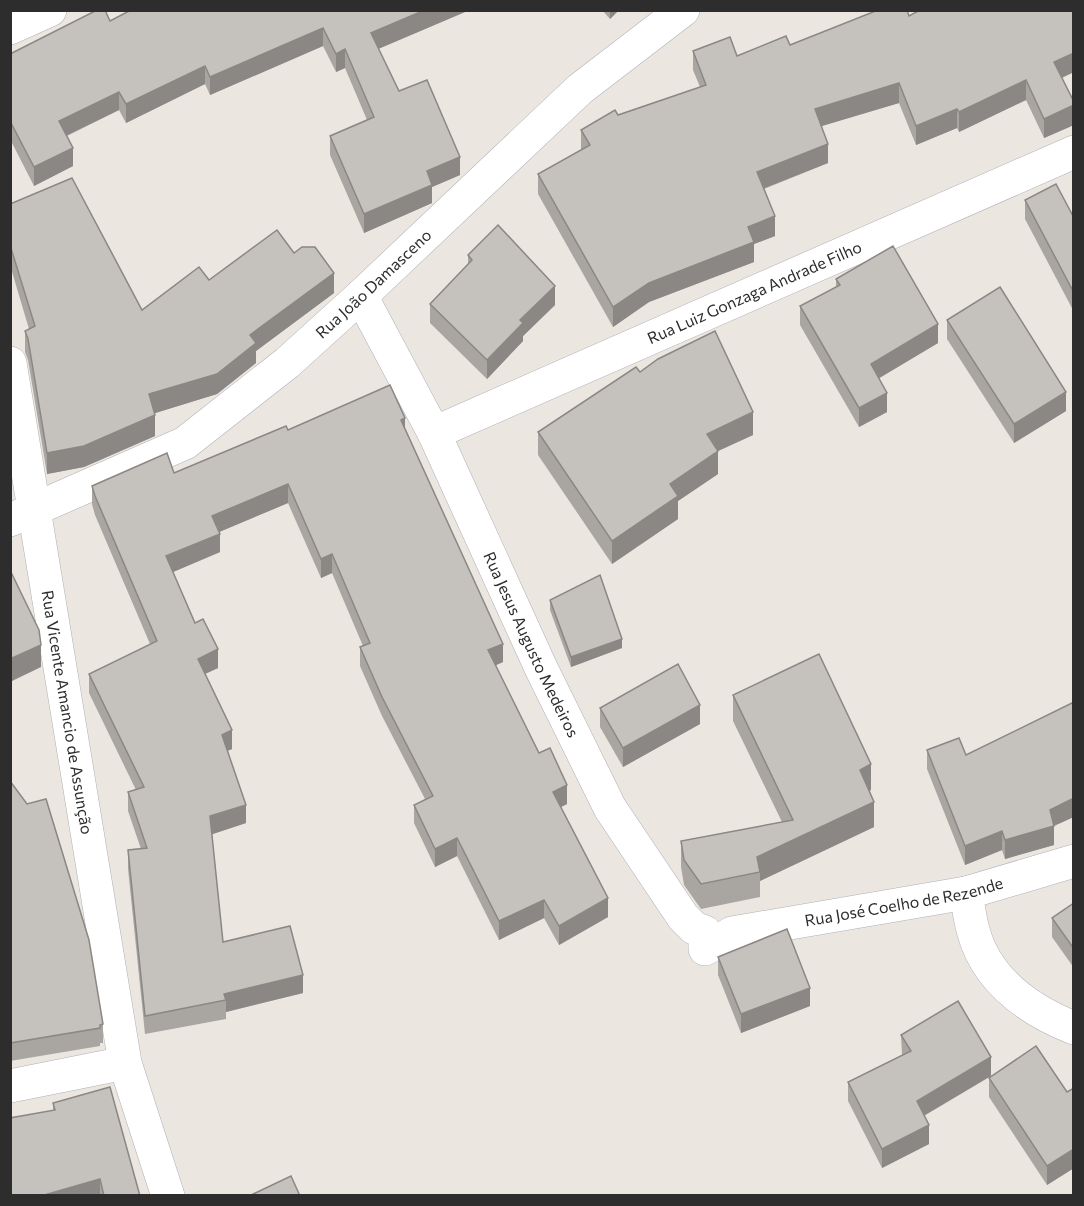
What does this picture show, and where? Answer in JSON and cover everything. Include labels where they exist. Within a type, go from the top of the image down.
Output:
[{"type":"street","points":[[10,28],[50,10]]},
{"type":"street","name":"Rua João Damasceno","points":[[22,516],[185,443],[287,363],[580,89],[683,10]]},
{"type":"street","name":"Rua Luiz Gonzaga Andrade Filho","points":[[434,433],[1074,152]]},
{"type":"street","name":"Rua Jesus Augusto Medeiros","points":[[361,296],[434,433],[541,668],[610,808],[683,917],[694,928],[705,932],[705,949],[732,933]]},
{"type":"street","name":"Rua Vicente Amancio de Assunção","points":[[10,363],[22,516],[125,1063],[168,1196]]},
{"type":"street","name":"Rua José Coelho de Rezende","points":[[732,933],[966,893],[1074,861]]},
{"type":"street","points":[[966,893],[973,931],[984,958],[1003,984],[1029,1007],[1074,1028]]},
{"type":"street","points":[[10,1086],[125,1063]]},
{"type":"building","points":[[97,10],[105,10],[110,21],[131,10],[425,10],[371,33],[399,91],[427,80],[460,157],[427,171],[432,185],[364,214],[330,136],[374,117],[345,49],[336,54],[323,28],[210,77],[205,66],[126,104],[119,92],[59,121],[73,148],[34,167],[10,121],[10,54]]},
{"type":"building","points":[[878,10],[907,10],[909,16],[920,10],[1074,10],[1074,53],[1054,62],[1074,105],[1044,119],[1026,80],[959,112],[957,109],[916,126],[899,83],[815,109],[828,144],[757,172],[775,216],[748,227],[754,242],[649,283],[613,307],[538,174],[590,145],[581,130],[615,110],[618,115],[706,85],[693,51],[730,37],[737,56],[786,36],[790,45]]},
{"type":"building","points":[[72,178],[142,310],[199,267],[209,280],[277,230],[294,253],[302,247],[315,247],[334,273],[250,335],[256,343],[217,374],[149,394],[155,415],[84,446],[47,453],[25,331],[35,326],[10,245],[10,204]]},
{"type":"building","points":[[1056,184],[1074,218],[1074,293],[1025,200]]},
{"type":"building","points":[[498,225],[555,286],[520,320],[523,323],[487,360],[430,304],[472,260],[468,255]]},
{"type":"building","points":[[893,246],[938,324],[871,364],[887,393],[859,408],[800,306],[840,285],[836,279]]},
{"type":"building","points":[[1000,287],[1066,392],[1014,424],[947,320]]},
{"type":"building","points":[[715,331],[753,412],[707,434],[718,451],[670,484],[678,496],[612,541],[538,432],[636,367],[640,372],[658,359]]},
{"type":"building","points":[[390,385],[405,418],[401,420],[503,644],[488,650],[539,753],[550,748],[567,785],[553,792],[608,898],[559,926],[544,900],[499,921],[457,838],[435,849],[414,805],[433,796],[382,697],[360,647],[370,643],[332,554],[321,559],[288,484],[212,516],[220,534],[166,556],[195,623],[203,619],[218,649],[198,659],[232,730],[222,735],[246,805],[210,816],[223,942],[290,926],[303,975],[224,994],[226,1000],[145,1016],[128,850],[147,848],[128,792],[144,787],[89,674],[157,641],[92,486],[167,453],[174,473],[286,426],[288,430]]},
{"type":"building","points":[[10,570],[39,630],[41,645],[10,659]]},
{"type":"building","points":[[600,575],[622,639],[571,657],[550,600]]},
{"type":"building","points":[[819,654],[871,764],[860,770],[874,802],[757,857],[760,872],[701,884],[684,860],[681,841],[793,820],[733,695]]},
{"type":"building","points":[[678,664],[700,705],[623,748],[600,708]]},
{"type":"building","points":[[1074,702],[1074,798],[1050,810],[1054,826],[1005,840],[1002,831],[965,846],[927,750],[959,738],[966,755]]},
{"type":"building","points":[[10,781],[27,804],[46,799],[89,940],[103,1024],[100,1028],[10,1043]]},
{"type":"building","points":[[1074,903],[1074,949],[1052,918]]},
{"type":"building","points":[[787,929],[810,988],[741,1014],[718,957]]},
{"type":"building","points":[[958,1001],[991,1057],[917,1101],[929,1125],[882,1149],[848,1082],[911,1051],[901,1035]]},
{"type":"building","points":[[1036,1046],[1067,1092],[1074,1088],[1074,1149],[1047,1166],[989,1078]]},
{"type":"building","points":[[110,1087],[140,1196],[104,1196],[100,1179],[41,1196],[10,1196],[10,1118],[55,1110],[53,1103]]},
{"type":"building","points":[[291,1176],[300,1196],[249,1196]]}]
